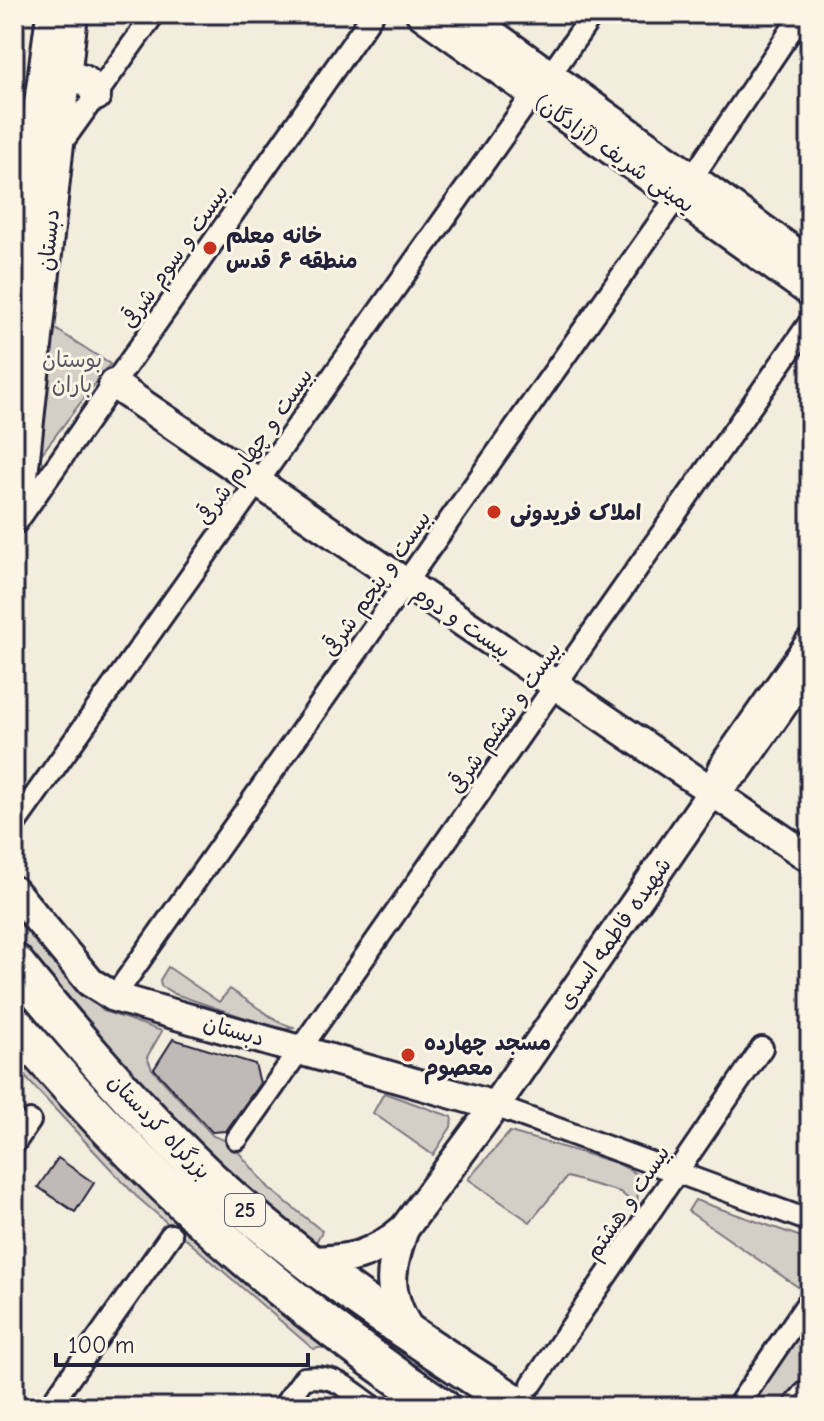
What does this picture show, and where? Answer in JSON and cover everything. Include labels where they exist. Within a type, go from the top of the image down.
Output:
[{"type":"highway","name":"بزرگراه کردستان","points":[[14,962],[70,1031],[208,1177],[308,1261],[415,1338],[527,1395]]},
{"type":"highway","name":"بزرگراه کردستان","points":[[14,1024],[71,1091],[185,1205],[339,1333],[442,1407]]},
{"type":"highway","points":[[803,1407],[810,1399]]},
{"type":"street","name":"دبستان","points":[[14,347],[21,202],[51,14]]},
{"type":"street","name":"دبستان","points":[[14,513],[22,485],[73,14]]},
{"type":"street","points":[[21,202],[154,14]]},
{"type":"street","name":"بیست و سوم شرقی","points":[[14,526],[373,14]]},
{"type":"street","name":"یمینی شریف (آزادگان)","points":[[421,14],[542,85],[684,187],[810,292]]},
{"type":"street","name":"یمینی شریف (آزادگان)","points":[[465,14],[542,85]]},
{"type":"street","name":"بیست و چهارم شرقی","points":[[14,825],[593,14]]},
{"type":"street","name":"بیست و پنجم شرقی","points":[[114,997],[684,187],[802,14]]},
{"type":"street","points":[[65,85],[73,78],[84,80],[96,96]]},
{"type":"street","name":"یمینی شریف (آزادگان)","points":[[684,187],[810,263]]},
{"type":"street","name":"بیست و ششم شرقی","points":[[237,1139],[810,322]]},
{"type":"street","name":"بیست و دوم","points":[[113,384],[810,858]]},
{"type":"street","name":"شهیده فاطمه اسدی","points":[[404,1229],[495,1106],[712,792],[727,761],[810,643]]},
{"type":"street","name":"شهیده فاطمه اسدی","points":[[712,792],[738,769],[810,666]]},
{"type":"street","name":"دبستان","points":[[14,891],[90,982],[114,997],[495,1106]]},
{"type":"street","name":"بیست و هشتم","points":[[527,1395],[762,1048]]},
{"type":"street","points":[[495,1106],[810,1221]]},
{"type":"street","points":[[14,1144],[30,1121]]},
{"type":"street","points":[[308,1261],[338,1260],[370,1253],[404,1229]]},
{"type":"street","points":[[404,1229],[393,1262],[392,1293],[415,1338]]},
{"type":"street","points":[[49,1407],[171,1235]]},
{"type":"street","points":[[737,1407],[810,1299]]},
{"type":"street","points":[[283,1407],[304,1378],[332,1378],[374,1407]]},
{"type":"green space","name":"بوستان باران","points":[[51,326],[110,364],[36,461]]},
{"type":"green space","points":[[14,913],[103,1011],[162,1031],[147,1057],[152,1069],[213,1136],[230,1142],[269,1188],[322,1231],[314,1246],[253,1199],[90,1033],[14,942]]},
{"type":"green space","points":[[168,967],[219,1002],[230,989],[279,1022],[295,1028],[281,1030],[175,994],[161,986],[160,980]]},
{"type":"green space","points":[[14,1039],[338,1345],[313,1349],[136,1196],[14,1065]]},
{"type":"green space","points":[[384,1093],[452,1117],[451,1127],[433,1155],[373,1113]]},
{"type":"green space","points":[[510,1132],[617,1163],[639,1175],[637,1206],[620,1192],[567,1177],[530,1222],[468,1179]]},
{"type":"green space","points":[[695,1200],[810,1240],[810,1275],[801,1289],[688,1211]]},
{"type":"green space","points":[[810,1321],[810,1381],[786,1407],[746,1407]]},
{"type":"building","points":[[173,1039],[255,1064],[260,1083],[226,1131],[212,1132],[154,1069]]},
{"type":"building","points":[[58,1158],[94,1183],[75,1212],[38,1187]]},
{"type":"place","name":"خانه معلم منطقه ۶ قدس","points":[[210,248]]},
{"type":"place","name":"املاک فریدونی","points":[[494,512]]},
{"type":"place","name":"مسجد چهارده معصوم","points":[[408,1055]]}]
